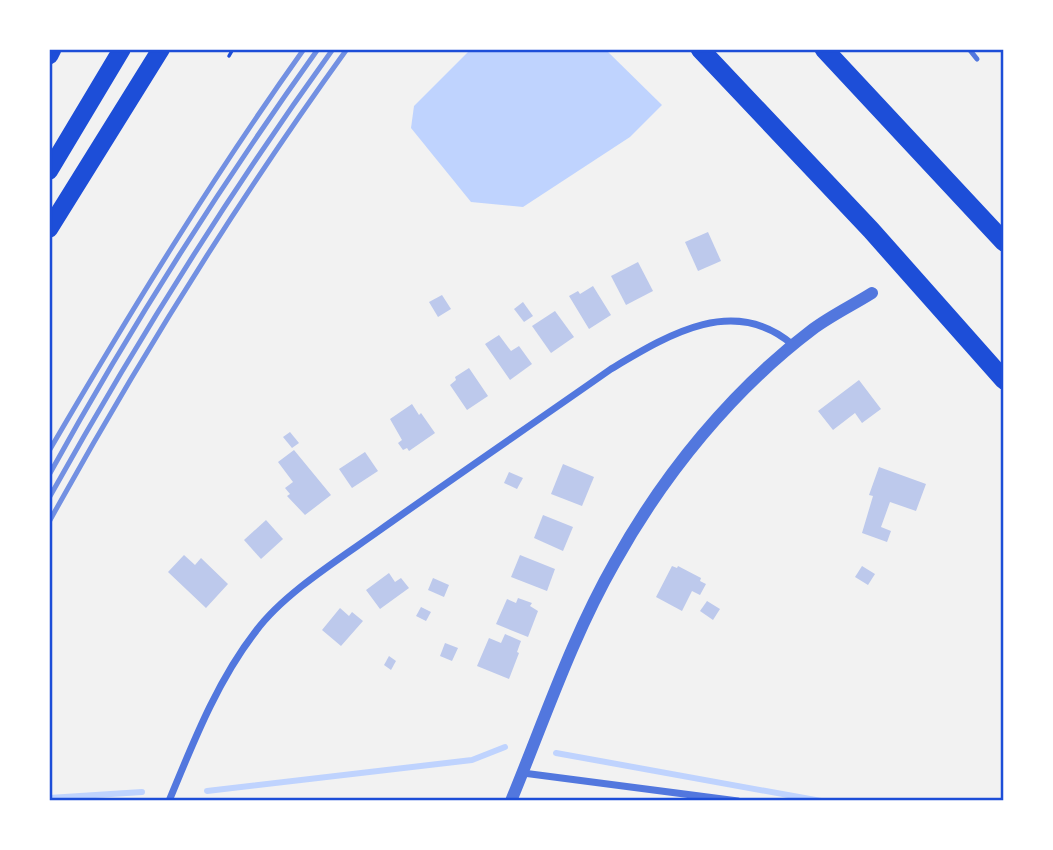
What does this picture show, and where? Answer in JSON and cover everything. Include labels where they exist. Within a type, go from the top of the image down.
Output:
[{"type":"highway","points":[[49,55],[52,49]]},
{"type":"highway","points":[[700,49],[872,230],[1004,380]]},
{"type":"highway","points":[[824,49],[1004,242]]},
{"type":"main road","points":[[49,171],[122,49]]},
{"type":"main road","points":[[49,229],[161,49]]},
{"type":"street","points":[[511,801],[575,646],[614,563],[654,498],[691,449],[733,402],[793,345],[816,327],[872,293]]},
{"type":"street","points":[[169,801],[198,731],[246,643],[291,596],[336,561],[611,369],[650,346],[683,331],[717,321],[744,320],[764,325],[793,345]]},
{"type":"street","points":[[523,773],[738,801]]},
{"type":"lane","points":[[969,49],[977,59]]},
{"type":"path","points":[[229,56],[233,49]]},
{"type":"water","points":[[471,49],[605,49],[662,105],[630,137],[523,207],[471,202],[411,128],[414,106]]},
{"type":"building","points":[[708,232],[721,261],[698,271],[685,242]]},
{"type":"building","points":[[638,262],[653,291],[626,305],[611,276]]},
{"type":"building","points":[[593,286],[611,315],[589,329],[569,296],[578,291],[580,294]]},
{"type":"building","points":[[442,295],[451,309],[438,317],[429,302]]},
{"type":"building","points":[[523,302],[533,316],[524,322],[514,309]]},
{"type":"building","points":[[555,311],[574,337],[551,353],[532,326]]},
{"type":"building","points":[[499,335],[511,351],[519,346],[532,364],[510,380],[485,344]]},
{"type":"building","points":[[469,368],[488,396],[467,410],[450,385],[456,380],[455,377]]},
{"type":"building","points":[[859,380],[881,409],[862,423],[855,413],[833,430],[818,411]]},
{"type":"building","points":[[412,404],[435,433],[409,451],[407,448],[403,450],[398,443],[402,440],[390,419]]},
{"type":"building","points":[[290,432],[299,443],[292,448],[283,437]]},
{"type":"building","points":[[294,450],[331,495],[305,515],[287,496],[290,494],[285,488],[293,482],[278,462]]},
{"type":"building","points":[[365,452],[378,471],[352,488],[339,469]]},
{"type":"building","points":[[563,464],[594,477],[582,506],[551,494]]},
{"type":"building","points":[[879,467],[926,484],[916,511],[890,502],[881,527],[891,531],[887,542],[862,533],[873,496],[869,495]]},
{"type":"building","points":[[509,472],[523,478],[517,489],[504,483]]},
{"type":"building","points":[[543,515],[573,527],[563,551],[534,538]]},
{"type":"building","points":[[266,520],[283,539],[261,559],[244,540]]},
{"type":"building","points":[[184,555],[195,565],[201,558],[228,584],[206,608],[168,572]]},
{"type":"building","points":[[520,555],[555,569],[547,591],[511,577]]},
{"type":"building","points":[[672,566],[678,566],[701,578],[700,581],[706,584],[700,595],[692,591],[682,611],[656,597]]},
{"type":"building","points":[[862,566],[875,574],[868,585],[855,577]]},
{"type":"building","points":[[389,573],[395,582],[401,578],[409,588],[380,609],[366,590]]},
{"type":"building","points":[[433,578],[449,585],[444,597],[428,590]]},
{"type":"building","points":[[518,598],[532,603],[530,606],[538,611],[528,637],[496,624],[507,599],[516,603]]},
{"type":"building","points":[[707,601],[720,609],[713,620],[700,611]]},
{"type":"building","points":[[421,607],[431,612],[426,621],[416,616]]},
{"type":"building","points":[[340,608],[349,616],[352,612],[363,621],[341,646],[322,630]]},
{"type":"building","points":[[505,634],[521,641],[509,679],[477,666],[489,638],[501,643]]},
{"type":"building","points":[[445,643],[458,648],[452,661],[440,656]]},
{"type":"building","points":[[389,656],[396,661],[391,670],[384,665]]},
{"type":"waterway","points":[[207,791],[472,760],[505,747]]},
{"type":"waterway","points":[[556,753],[821,801]]},
{"type":"waterway","points":[[49,798],[142,792]]},
{"type":"railway","points":[[49,451],[172,247],[304,49]]},
{"type":"railway","points":[[49,475],[178,258],[246,152],[318,49]]},
{"type":"railway","points":[[49,498],[184,270],[294,103],[333,49]]},
{"type":"railway","points":[[49,522],[191,281],[267,164],[347,49]]}]
